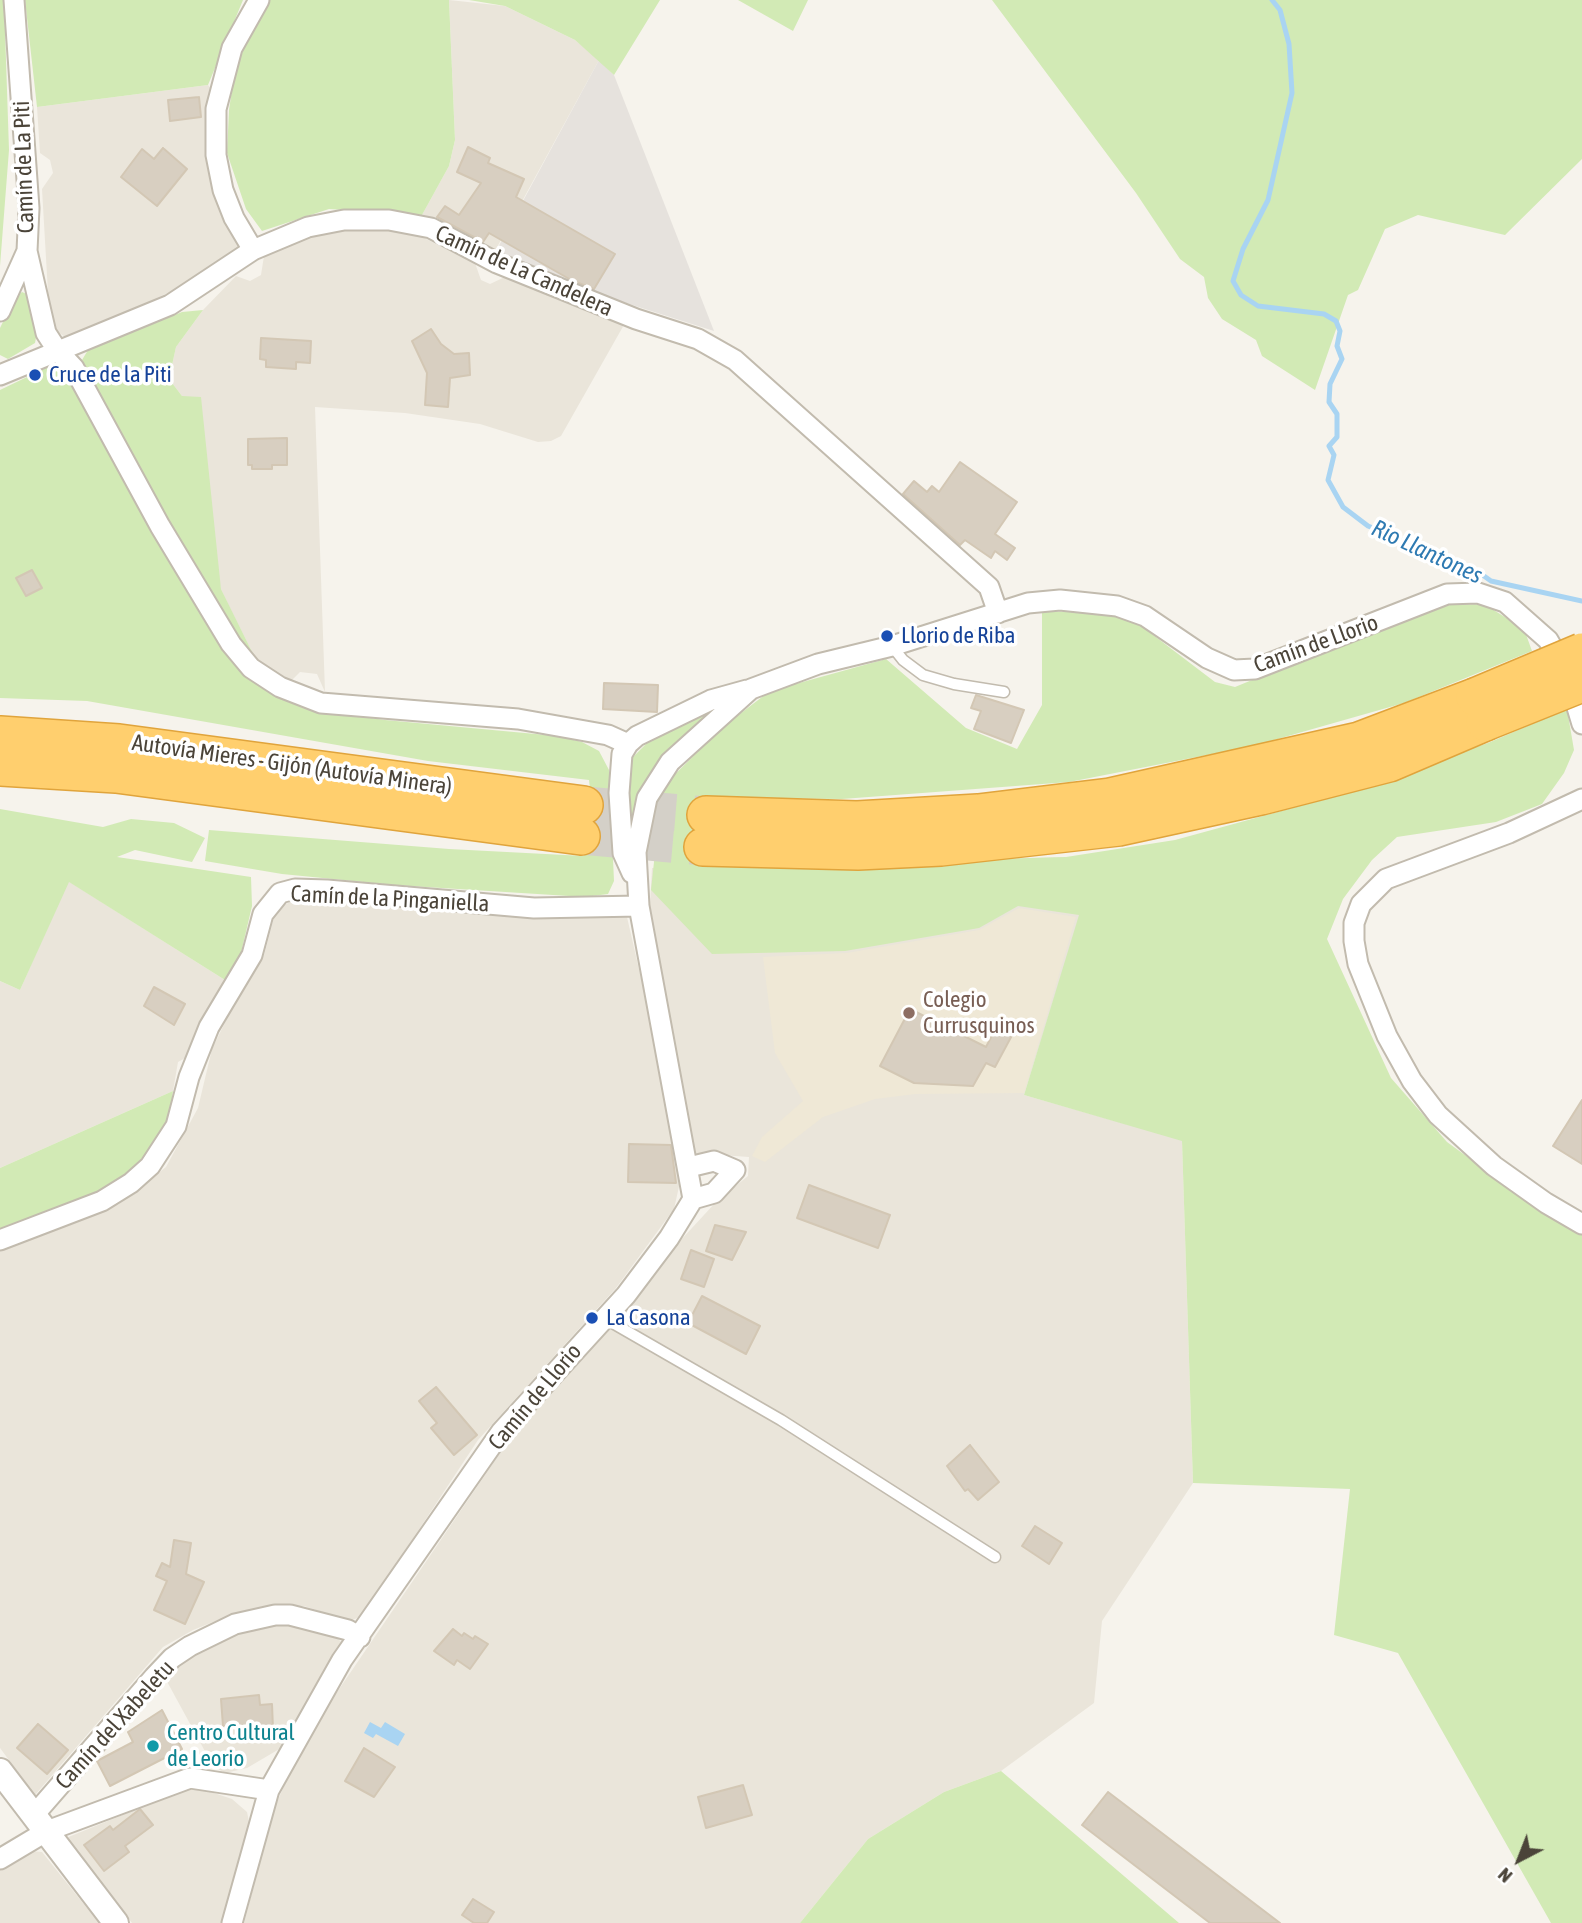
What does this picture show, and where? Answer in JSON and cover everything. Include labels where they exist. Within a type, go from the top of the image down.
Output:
[{"type":"highway","points":[[1480,710],[1582,652]]},
{"type":"highway","points":[[704,831],[978,813],[1110,797],[1359,741],[1582,682]]},
{"type":"highway","points":[[0,725],[118,758]]},
{"type":"highway","name":"Autovía Mieres - Gijón (Autovía Minera)","points":[[0,735],[118,758],[583,820]]},
{"type":"highway","points":[[0,777],[118,758]]},
{"type":"highway","name":"Autovía Mieres - Gijón (Autovía Minera)","points":[[0,767],[118,758]]},
{"type":"street","name":"Camín de La Piti","points":[[14,0],[29,208],[27,251],[46,333],[57,351]]},
{"type":"street","points":[[253,250],[234,218],[223,190],[216,155],[216,109],[232,48],[259,0]]},
{"type":"street","name":"Camín de La Candelera","points":[[0,375],[170,305],[253,250],[308,226],[344,220],[390,220],[431,228],[497,263],[636,319],[698,339],[735,360],[989,587],[998,613]]},
{"type":"street","name":"Camín de La Piti","points":[[0,311],[27,251]]},
{"type":"street","points":[[57,351],[74,368],[167,538],[231,644],[251,668],[280,687],[321,703],[518,719],[608,735],[628,744]]},
{"type":"street","name":"Camín de Llorio","points":[[637,886],[623,853],[619,793],[622,754],[637,736],[711,700],[751,689],[818,664],[892,646],[1028,603],[1060,600],[1117,606],[1145,616],[1207,658],[1234,670],[1255,670],[1447,594],[1478,593],[1505,602],[1548,640],[1566,671],[1582,724]]},
{"type":"street","name":"Camín de Llorio","points":[[232,1923],[269,1790],[342,1660],[508,1422],[625,1295],[669,1238],[693,1199],[639,906],[636,852],[647,798],[670,762],[751,689]]},
{"type":"street","points":[[1582,799],[1521,828],[1386,878],[1362,904],[1354,923],[1358,964],[1387,1036],[1412,1081],[1438,1115],[1494,1166],[1582,1224]]},
{"type":"street","name":"Camín de la Pinganiella","points":[[0,1240],[102,1201],[131,1183],[149,1166],[176,1126],[189,1077],[209,1027],[252,956],[262,914],[280,893],[295,889],[327,890],[534,908],[639,906]]},
{"type":"street","points":[[689,1167],[713,1161],[735,1170],[714,1193],[693,1199]]},
{"type":"street","name":"Camín del Xabeletu","points":[[40,1823],[154,1677],[190,1646],[235,1624],[275,1615],[290,1615],[348,1630],[360,1637]]},
{"type":"street","points":[[0,1771],[116,1923]]},
{"type":"street","points":[[0,1859],[40,1823],[190,1778],[269,1790]]},
{"type":"lane","points":[[892,646],[903,660],[923,675],[954,684],[1004,692]]},
{"type":"lane","points":[[603,1318],[781,1420],[995,1557]]},
{"type":"shaded area","points":[[449,0],[505,6],[575,40],[599,60],[495,251],[482,244],[479,248],[437,218],[422,215],[449,166],[455,140]]},
{"type":"shaded area","points":[[599,60],[614,75],[714,331],[601,295],[496,251]]},
{"type":"shaded area","points":[[208,85],[214,92],[241,246],[237,252],[186,284],[70,340],[50,327],[42,189],[53,173],[50,160],[40,153],[37,107]]},
{"type":"shaded area","points":[[353,227],[414,233],[475,263],[481,280],[490,284],[509,275],[625,323],[561,436],[551,441],[538,442],[480,424],[405,413],[315,407],[325,692],[317,674],[300,672],[289,683],[260,668],[229,606],[221,589],[182,396],[169,379],[176,347],[203,310],[236,276],[250,281],[261,275],[264,256],[296,239]]},
{"type":"shaded area","points":[[1066,857],[1080,915],[1024,1095],[1182,1140],[1193,1483],[1102,1621],[1094,1703],[1001,1771],[944,1792],[868,1839],[800,1923],[244,1923],[273,1812],[301,1745],[515,1431],[679,1242],[716,1202],[748,1176],[749,1157],[693,1153],[650,905],[652,868]]},
{"type":"shaded area","points":[[68,881],[225,980],[187,1057],[178,1062],[173,1091],[0,1168],[0,981],[20,990]]},
{"type":"shaded area","points":[[295,899],[533,916],[627,917],[679,1144],[680,1182],[674,1209],[616,1288],[478,1440],[362,1616],[350,1621],[304,1606],[265,1606],[233,1614],[193,1630],[163,1647],[35,1795],[0,1748],[0,1250],[7,1244],[63,1227],[119,1204],[166,1167],[198,1108],[212,1049],[241,990],[264,955],[276,910]]},
{"type":"shaded area","name":"Colegio Currusquinos","points":[[1019,908],[1076,917],[1024,1093],[915,1094],[875,1099],[823,1117],[765,1162],[752,1156],[762,1137],[803,1101],[775,1053],[763,957],[847,953],[979,930]]},
{"type":"shaded area","points":[[280,1620],[331,1631],[342,1643],[281,1748],[247,1768],[225,1773],[213,1766],[164,1676],[189,1653],[235,1631]]},
{"type":"shaded area","points":[[199,1788],[232,1799],[247,1812],[250,1827],[224,1923],[132,1923],[66,1838],[184,1790]]},
{"type":"shaded area","points":[[31,1851],[42,1852],[99,1923],[0,1923],[0,1869]]},
{"type":"green space","points":[[0,0],[4,0],[9,150],[0,266]]},
{"type":"green space","points":[[25,0],[243,0],[208,85],[37,107]]},
{"type":"green space","points":[[269,0],[449,0],[455,140],[449,166],[422,215],[329,209],[262,231],[246,209],[227,153],[229,110],[237,55]]},
{"type":"green space","points":[[469,0],[660,0],[614,75],[575,40],[505,6]]},
{"type":"green space","points":[[738,0],[808,0],[793,31]]},
{"type":"green space","points":[[992,0],[1582,0],[1582,159],[1505,235],[1418,215],[1385,229],[1358,290],[1348,295],[1315,390],[1262,356],[1256,340],[1222,319],[1208,298],[1204,277],[1180,259],[1136,193]]},
{"type":"green space","points":[[22,292],[29,295],[37,332],[35,343],[8,359],[0,355],[0,328],[15,297]]},
{"type":"green space","points":[[203,310],[176,347],[169,379],[182,396],[201,397],[221,589],[260,668],[250,659],[197,578],[82,360],[88,350],[182,312]]},
{"type":"green space","points":[[54,364],[67,373],[155,535],[233,662],[248,677],[303,708],[385,720],[557,736],[582,742],[599,751],[609,770],[614,881],[608,894],[585,897],[394,885],[282,874],[205,861],[209,830],[449,849],[584,856],[592,809],[589,780],[428,761],[87,701],[0,698],[0,390]]},
{"type":"green space","points":[[1484,604],[1524,629],[1532,651],[1404,703],[1253,746],[1069,782],[842,799],[709,798],[699,862],[705,867],[1066,857],[1175,840],[1314,802],[1488,743],[1567,709],[1574,750],[1564,773],[1542,804],[1496,822],[1397,837],[1372,860],[1343,899],[1327,939],[1391,1078],[1447,1142],[1539,1209],[1582,1233],[1582,1923],[1551,1923],[1398,1653],[1334,1635],[1350,1489],[1193,1483],[1182,1141],[1024,1095],[1079,915],[1018,906],[979,928],[845,951],[712,954],[651,890],[662,787],[724,726],[770,691],[886,659],[966,728],[1017,749],[1042,705],[1042,611],[1108,613],[1140,625],[1215,682],[1235,687],[1435,605]]},
{"type":"green space","points":[[721,706],[664,756],[651,773],[639,796],[631,824],[626,783],[633,757],[649,741]]},
{"type":"green space","points":[[0,809],[103,827],[131,819],[174,823],[205,838],[192,862],[135,850],[117,857],[251,877],[252,906],[241,953],[225,980],[69,882],[20,990],[0,981]]},
{"type":"green space","points":[[173,1091],[169,1119],[158,1140],[134,1167],[105,1191],[0,1230],[0,1168]]},
{"type":"green space","points":[[1001,1771],[1179,1923],[800,1923],[868,1839],[944,1792]]},
{"type":"water","points":[[370,1722],[381,1728],[385,1722],[405,1734],[398,1746],[376,1734],[373,1738],[364,1733]]},
{"type":"building","points":[[199,97],[201,117],[170,121],[168,100]]},
{"type":"building","points":[[468,147],[490,158],[488,163],[524,179],[516,197],[615,254],[594,289],[571,280],[489,233],[483,242],[437,217],[445,206],[459,215],[481,183],[457,172]]},
{"type":"building","points":[[163,148],[187,169],[157,206],[121,177],[142,149],[154,159]]},
{"type":"building","points":[[431,329],[441,344],[454,354],[469,353],[470,375],[450,378],[448,407],[425,405],[427,373],[412,341]]},
{"type":"building","points":[[261,338],[311,341],[310,363],[296,362],[296,369],[266,367],[266,360],[260,359]]},
{"type":"building","points":[[287,438],[287,465],[272,465],[272,469],[252,469],[252,465],[248,465],[248,439]]},
{"type":"building","points":[[960,462],[1017,502],[995,534],[1015,548],[1007,560],[995,551],[991,558],[965,540],[960,545],[903,494],[914,481],[927,492],[932,486],[939,492]]},
{"type":"building","points":[[32,570],[42,588],[26,596],[16,578]]},
{"type":"building","points":[[604,683],[658,685],[657,712],[603,709]]},
{"type":"building","points":[[976,695],[1024,710],[1011,743],[974,729],[981,711],[971,708]]},
{"type":"building","points":[[154,987],[185,1004],[174,1025],[144,1006]]},
{"type":"building","points":[[910,1009],[986,1047],[1001,1018],[1017,1026],[995,1067],[986,1063],[973,1086],[914,1083],[880,1066]]},
{"type":"building","points":[[1582,1100],[1582,1164],[1553,1146]]},
{"type":"building","points":[[629,1144],[671,1145],[676,1183],[628,1182]]},
{"type":"building","points":[[809,1185],[890,1215],[878,1248],[797,1218]]},
{"type":"building","points":[[715,1225],[746,1232],[732,1260],[706,1251]]},
{"type":"building","points":[[691,1250],[714,1259],[704,1287],[681,1279]]},
{"type":"building","points":[[702,1296],[760,1326],[746,1354],[688,1323]]},
{"type":"building","points":[[436,1387],[477,1435],[454,1455],[431,1428],[437,1423],[419,1401]]},
{"type":"building","points":[[970,1445],[999,1482],[978,1500],[968,1489],[965,1491],[947,1466]]},
{"type":"building","points":[[1035,1526],[1062,1543],[1049,1564],[1022,1546]]},
{"type":"building","points":[[174,1540],[191,1543],[186,1574],[204,1582],[185,1624],[154,1610],[167,1581],[156,1576],[162,1563],[170,1567]]},
{"type":"building","points":[[453,1629],[462,1636],[464,1633],[473,1639],[475,1636],[488,1644],[470,1669],[457,1660],[454,1665],[434,1651]]},
{"type":"building","points":[[259,1695],[260,1705],[272,1704],[273,1729],[236,1731],[236,1725],[223,1726],[221,1699]]},
{"type":"building","name":"Centro Cultural de Leorio","points":[[162,1710],[182,1749],[110,1786],[97,1761],[133,1742],[128,1732]]},
{"type":"building","points":[[38,1724],[68,1750],[47,1774],[17,1748]]},
{"type":"building","points":[[364,1748],[395,1767],[374,1797],[345,1781]]},
{"type":"building","points":[[743,1785],[752,1815],[706,1828],[698,1797]]},
{"type":"building","points":[[1108,1792],[1280,1923],[1210,1923],[1082,1825]]},
{"type":"building","points":[[140,1809],[153,1825],[125,1846],[129,1852],[104,1871],[84,1845],[110,1826],[113,1830]]},
{"type":"building","points":[[473,1899],[494,1912],[487,1923],[474,1923],[462,1915]]},
{"type":"waterway","name":"Rio Llantones","points":[[1272,0],[1280,10],[1289,44],[1292,93],[1268,200],[1243,249],[1233,281],[1241,295],[1258,306],[1324,314],[1336,321],[1340,331],[1337,346],[1342,359],[1330,384],[1329,402],[1337,414],[1337,437],[1329,446],[1334,455],[1328,480],[1343,507],[1368,526],[1477,571],[1491,581],[1582,601]]},
{"type":"tunnel","points":[[584,805],[706,815]]},
{"type":"tunnel","points":[[581,836],[703,847]]},
{"type":"place","name":"Cruce de la Piti","points":[[35,375]]},
{"type":"place","name":"Llorio de Riba","points":[[887,636]]},
{"type":"place","name":"Colegio Currusquinos","points":[[909,1013]]},
{"type":"place","name":"La Casona","points":[[592,1318]]},
{"type":"place","name":"Centro Cultural de Leorio","points":[[153,1746]]}]
